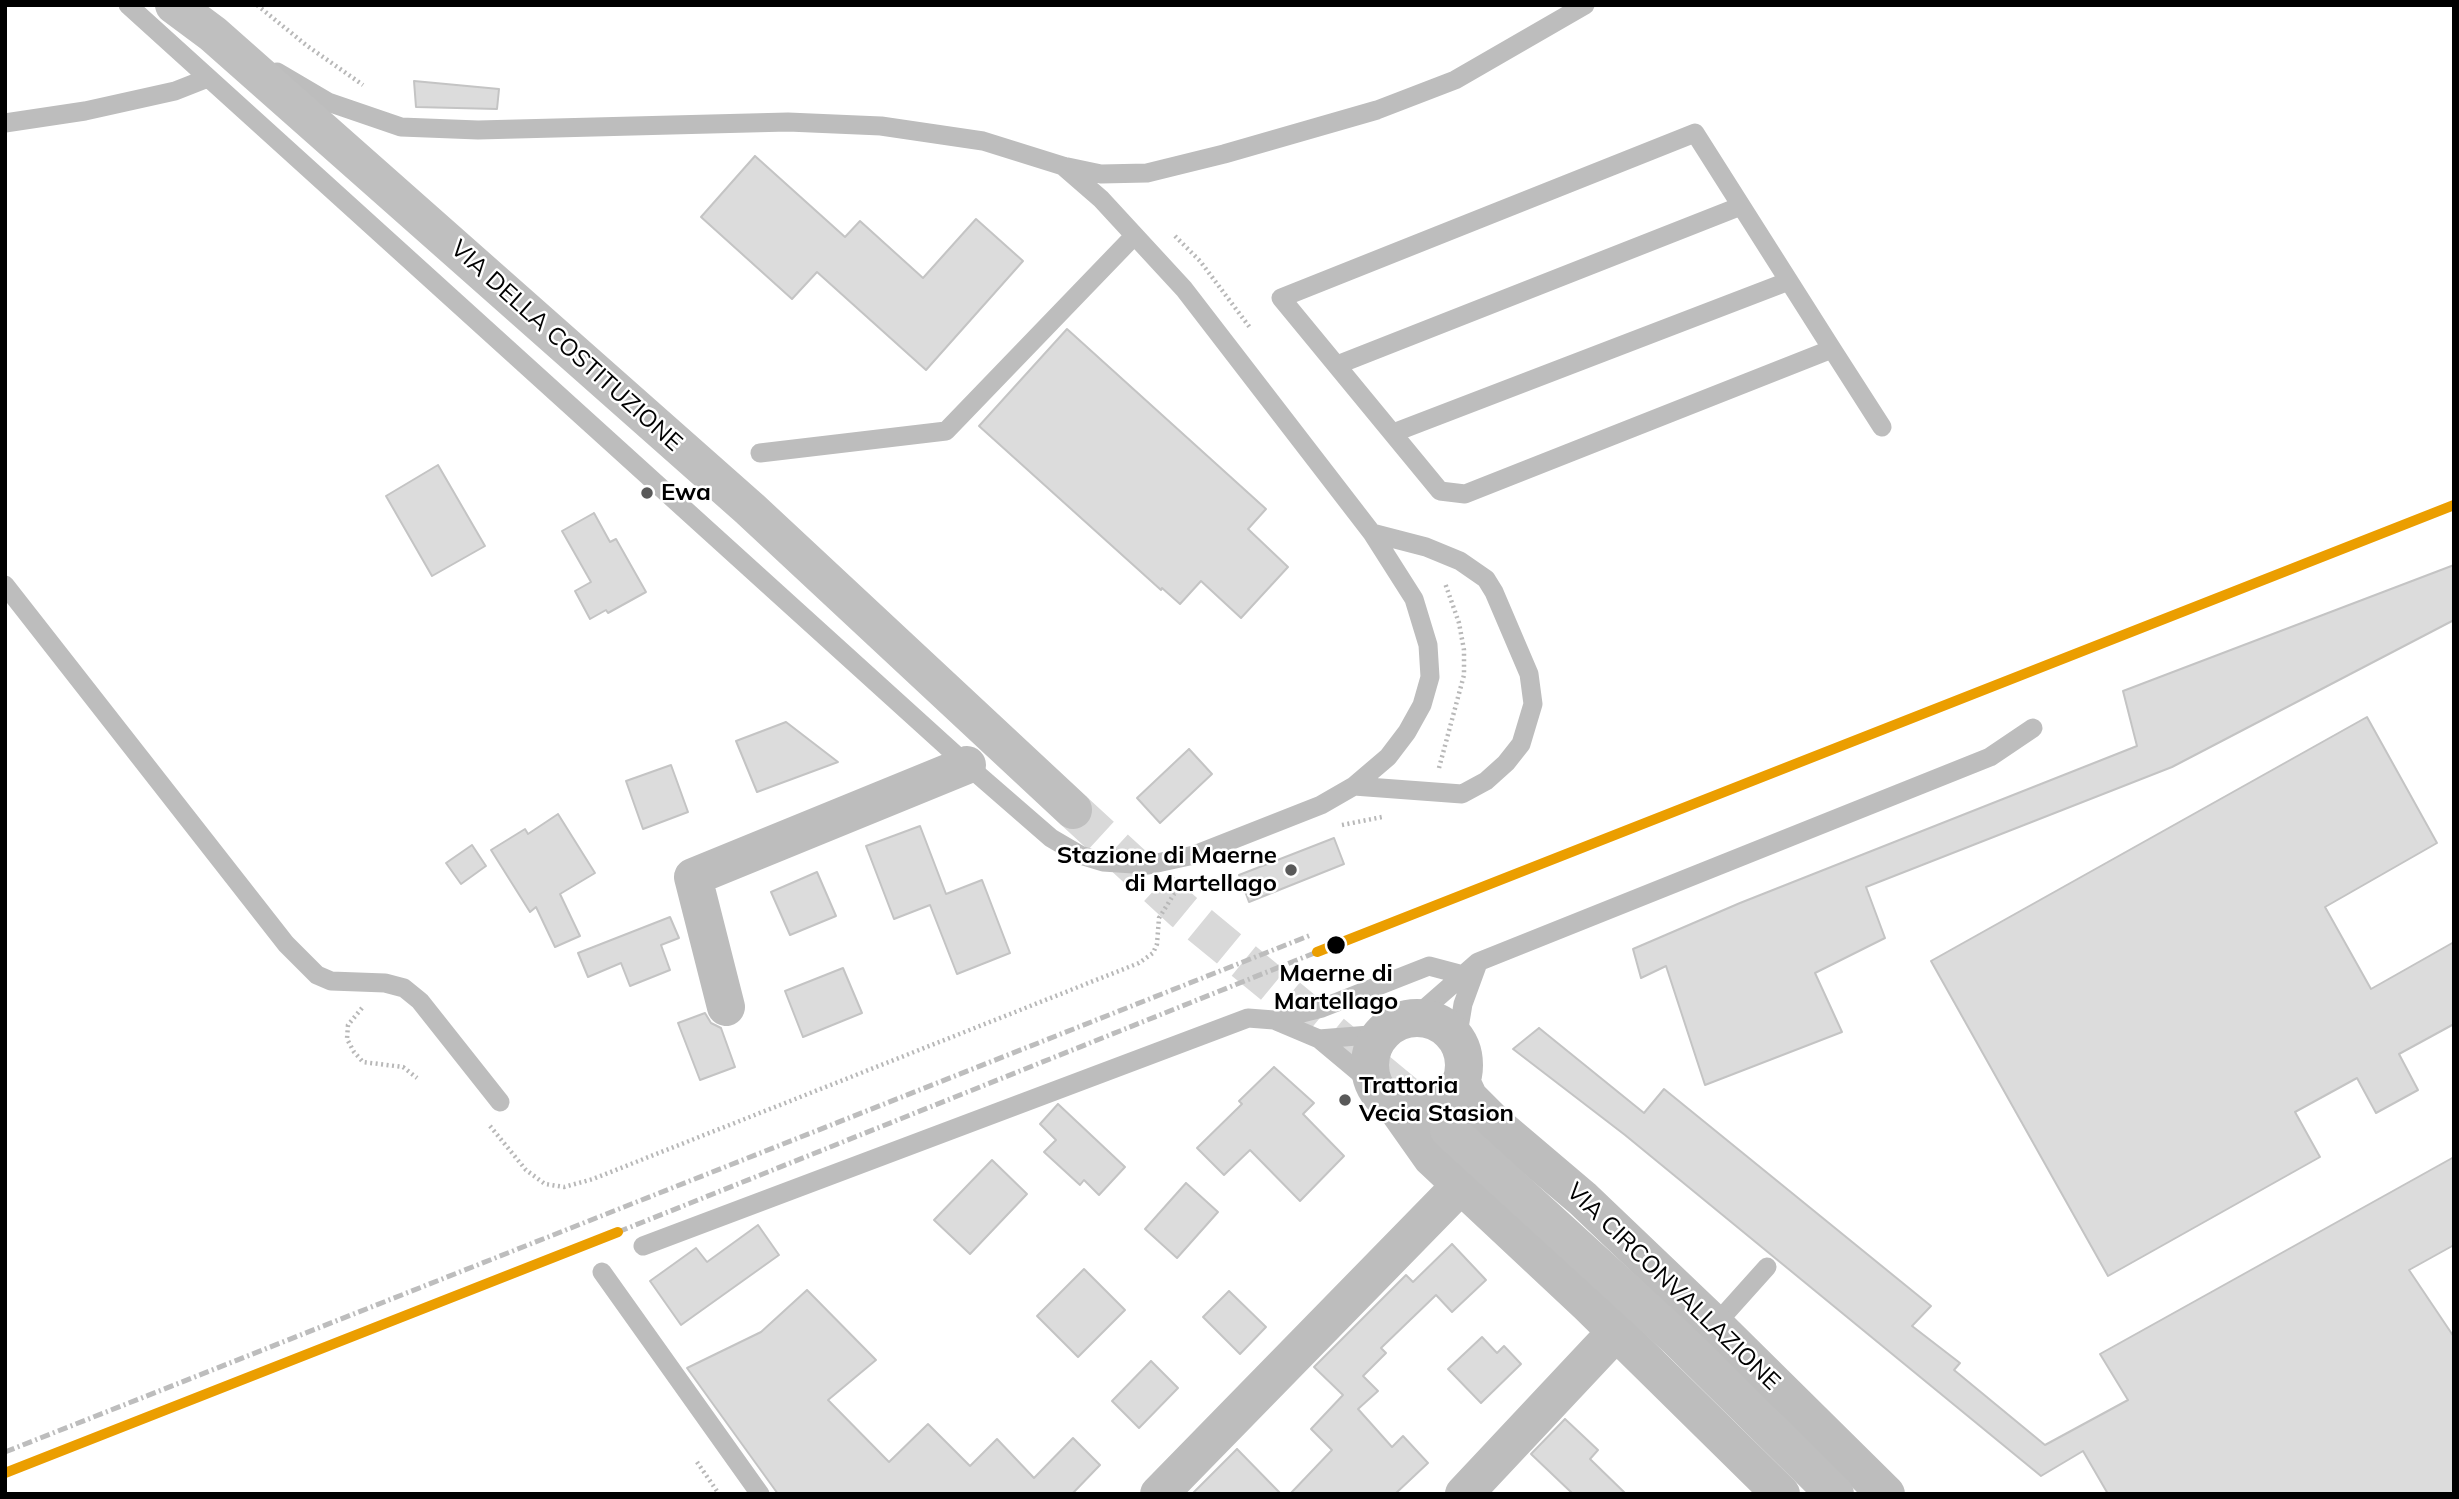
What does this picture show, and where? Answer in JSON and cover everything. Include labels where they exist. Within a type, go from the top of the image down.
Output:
[{"type":"main road","name":"VIA DELLA COSTITUZIONE","points":[[174,5],[213,34],[750,509],[1073,810]]},
{"type":"main road","name":"VIA CIRCONVALLAZIONE","points":[[1449,1130],[1678,1339],[1835,1494]]},
{"type":"street","points":[[726,1007],[693,877],[967,765]]},
{"type":"street","points":[[1385,1096],[1413,1112],[1432,1110],[1448,1101],[1461,1081],[1464,1062],[1457,1040],[1438,1023],[1398,1026],[1371,1055],[1371,1074],[1385,1096],[1432,1158],[1616,1332],[1778,1493]]},
{"type":"street","name":"VIA CIRCONVALLAZIONE","points":[[1461,1081],[1469,1098],[1497,1126],[1583,1199],[1886,1494]]},
{"type":"street","points":[[1159,1494],[1461,1185]]},
{"type":"street","points":[[1464,1494],[1616,1332]]},
{"type":"lane","points":[[128,5],[1051,838],[1080,855],[1103,862],[1149,865],[1194,855],[1321,805],[1354,786],[1388,757],[1407,732],[1422,705],[1430,677],[1428,645],[1415,599],[1372,533],[1184,289],[1101,200],[1063,166]]},
{"type":"lane","points":[[213,34],[328,102],[401,127],[478,130],[788,122],[881,126],[983,141],[1063,166],[1101,174],[1147,173],[1377,110],[1455,80],[1585,5]]},
{"type":"lane","points":[[5,124],[124,103],[175,91],[208,78]]},
{"type":"lane","points":[[1832,349],[1465,494],[1440,491],[1281,298],[1695,133],[1882,427]]},
{"type":"lane","points":[[1336,365],[1741,206]]},
{"type":"lane","points":[[760,453],[946,431],[1135,236]]},
{"type":"lane","points":[[1393,433],[1789,281]]},
{"type":"lane","points":[[1354,786],[1462,794],[1486,781],[1521,744],[1533,704],[1529,674],[1486,579],[1460,561],[1417,545],[1372,533]]},
{"type":"lane","points":[[5,585],[286,944],[317,975],[331,981],[386,983],[404,988],[420,1000],[500,1102]]},
{"type":"lane","points":[[1319,1039],[1349,1038],[1398,1026],[1471,968],[1990,757],[2033,728]]},
{"type":"lane","points":[[1274,1020],[1322,1007],[1429,966],[1471,968]]},
{"type":"lane","points":[[1457,1040],[1471,968]]},
{"type":"lane","points":[[643,1245],[1248,1018],[1274,1020],[1319,1039],[1385,1096]]},
{"type":"lane","points":[[1715,1325],[1767,1267]]},
{"type":"lane","points":[[602,1272],[760,1494]]},
{"type":"path","points":[[257,5],[306,45],[370,90]]},
{"type":"path","points":[[1173,234],[1200,261],[1258,337]]},
{"type":"path","points":[[1417,545],[1442,577],[1459,622],[1464,650],[1464,675],[1441,764],[1429,791]]},
{"type":"path","points":[[1329,828],[1377,817],[1391,817]]},
{"type":"path","points":[[500,1102],[479,1113],[526,1170],[545,1184],[564,1187],[593,1179],[1139,963],[1153,953],[1157,944],[1159,918],[1174,894],[1193,882]]},
{"type":"path","points":[[369,1003],[357,1012],[348,1025],[347,1039],[354,1052],[363,1062],[402,1067],[417,1079]]},
{"type":"path","points":[[696,1462],[719,1494]]},
{"type":"building","points":[[414,81],[499,89],[497,109],[416,107]]},
{"type":"building","points":[[755,156],[845,237],[860,221],[923,278],[976,219],[1023,261],[926,370],[817,272],[792,299],[701,217]]},
{"type":"building","points":[[1067,329],[1266,509],[1248,529],[1288,567],[1241,618],[1201,581],[1180,604],[1162,588],[1161,590],[979,426]]},
{"type":"building","points":[[438,465],[485,546],[432,576],[386,496]]},
{"type":"building","points":[[594,513],[610,542],[616,539],[646,592],[608,613],[606,610],[590,619],[575,591],[591,582],[562,531]]},
{"type":"building","points":[[2454,565],[2454,620],[2172,767],[1866,887],[1885,938],[1815,973],[1842,1032],[1705,1085],[1666,966],[1641,978],[1633,949],[1740,903],[2137,746],[2123,691]]},
{"type":"building","points":[[2367,717],[2437,843],[2325,907],[2371,989],[2454,942],[2454,1024],[2399,1054],[2418,1090],[2376,1113],[2357,1078],[2295,1112],[2320,1157],[2108,1276],[1931,961]]},
{"type":"building","points":[[786,722],[838,762],[757,792],[736,741]]},
{"type":"building","points":[[1189,749],[1212,774],[1160,823],[1137,798]]},
{"type":"building","points":[[671,765],[688,812],[643,829],[626,781]]},
{"type":"building","points":[[558,814],[595,873],[560,894],[580,936],[555,947],[536,907],[530,912],[491,850],[525,829],[528,834]]},
{"type":"building","points":[[920,826],[946,894],[982,880],[1010,953],[957,974],[930,905],[894,919],[866,846]]},
{"type":"building","name":"Stazione di Maerne di Martellago","points":[[1334,838],[1344,864],[1249,902],[1239,875]]},
{"type":"building","points":[[472,845],[486,866],[461,884],[446,863]]},
{"type":"building","points":[[817,872],[836,916],[790,935],[771,892]]},
{"type":"building","points":[[670,917],[679,938],[661,945],[670,970],[630,986],[621,963],[588,977],[578,953]]},
{"type":"building","points":[[843,968],[862,1013],[803,1037],[785,991]]},
{"type":"building","points":[[705,1013],[711,1023],[721,1028],[735,1067],[700,1080],[678,1023]]},
{"type":"building","points":[[1539,1028],[1644,1113],[1664,1089],[1931,1306],[1912,1326],[1960,1363],[1954,1370],[2045,1445],[2128,1400],[2100,1354],[2454,1157],[2454,1245],[2409,1270],[2454,1337],[2454,1494],[2108,1494],[2083,1451],[2041,1476],[1625,1135],[1513,1049]]},
{"type":"building","points":[[1274,1067],[1314,1103],[1303,1114],[1344,1156],[1300,1201],[1250,1150],[1224,1175],[1197,1148],[1242,1104],[1239,1101]]},
{"type":"building","points":[[1058,1104],[1125,1167],[1099,1195],[1084,1180],[1080,1185],[1044,1152],[1056,1140],[1040,1124]]},
{"type":"building","points":[[992,1160],[1027,1194],[970,1254],[934,1220]]},
{"type":"building","points":[[1186,1183],[1218,1212],[1177,1258],[1145,1229]]},
{"type":"building","points":[[758,1225],[779,1255],[681,1325],[650,1281],[696,1248],[707,1262]]},
{"type":"building","points":[[1452,1244],[1486,1280],[1452,1312],[1436,1295],[1381,1348],[1386,1353],[1363,1376],[1378,1391],[1358,1409],[1392,1447],[1403,1436],[1428,1463],[1395,1494],[1290,1494],[1332,1450],[1311,1429],[1343,1395],[1314,1367],[1406,1275],[1413,1282]]},
{"type":"building","points":[[1084,1269],[1125,1310],[1078,1357],[1037,1316]]},
{"type":"building","points":[[807,1290],[876,1360],[828,1400],[889,1462],[928,1424],[970,1466],[997,1439],[1034,1478],[1073,1438],[1100,1465],[1072,1494],[778,1494],[687,1368],[761,1332]]},
{"type":"building","points":[[1229,1291],[1266,1327],[1240,1354],[1203,1317]]},
{"type":"building","points":[[1482,1337],[1497,1353],[1504,1346],[1521,1364],[1481,1403],[1448,1369]]},
{"type":"building","points":[[1151,1361],[1178,1388],[1139,1428],[1112,1401]]},
{"type":"building","points":[[1565,1419],[1598,1450],[1590,1459],[1626,1494],[1573,1494],[1531,1454]]},
{"type":"building","points":[[1237,1449],[1281,1494],[1192,1494]]},
{"type":"tunnel","points":[[1073,810],[1183,911],[1449,1130]]},
{"type":"railway","points":[[5,1452],[1311,935]]},
{"type":"railway","points":[[618,1232],[1317,952]]},
{"type":"transit line","points":[[1317,952],[2454,505]]},
{"type":"transit line","points":[[5,1473],[618,1232]]},
{"type":"place","name":"Ewa","points":[[647,493]]},
{"type":"place","name":"Stazione di Maerne di Martellago","points":[[1291,870]]},
{"type":"place","name":"Maerne di Martellago","points":[[1336,945]]},
{"type":"place","name":"Trattoria Vecia Stasion","points":[[1345,1100]]}]
